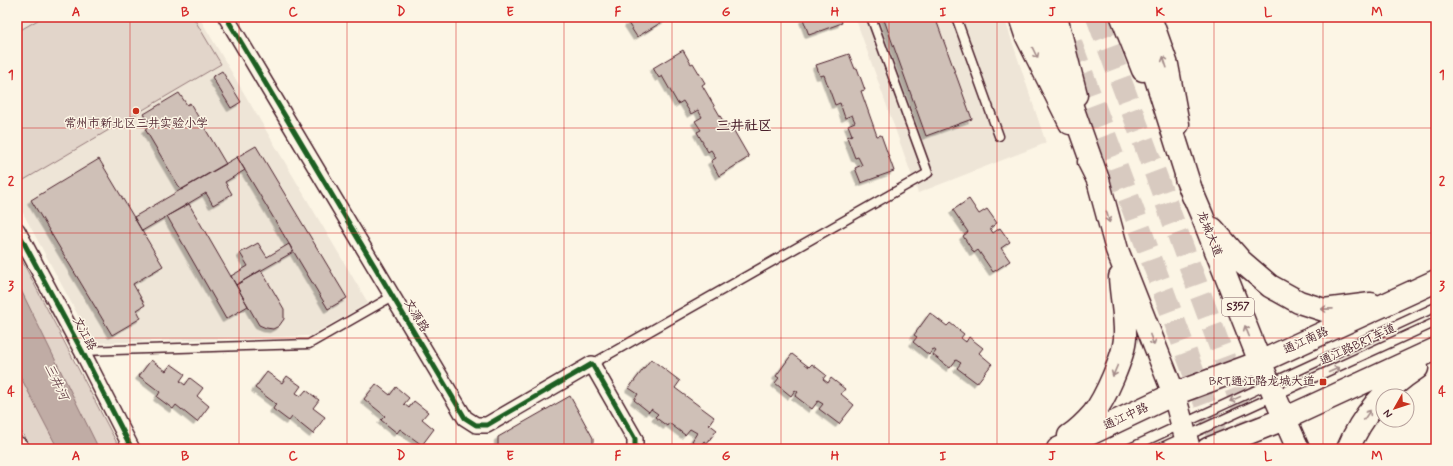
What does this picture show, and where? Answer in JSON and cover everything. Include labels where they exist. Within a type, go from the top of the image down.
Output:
[{"type":"main road","points":[[1020,17],[1026,35],[1098,180]]},
{"type":"main road","points":[[1040,17],[1098,180]]},
{"type":"main road","points":[[1056,17],[1117,250],[1174,394],[1185,437]]},
{"type":"main road","name":"龙城大道","points":[[1122,17],[1192,196],[1203,218],[1260,362],[1298,449]]},
{"type":"main road","points":[[1134,17],[1152,66],[1192,196]]},
{"type":"main road","points":[[1150,17],[1167,65],[1192,196]]},
{"type":"main road","points":[[1203,218],[1241,261],[1270,286],[1300,302],[1324,310],[1371,304],[1434,282]]},
{"type":"main road","points":[[1052,449],[1076,431],[1094,413],[1109,386],[1119,362],[1125,338],[1117,250]]},
{"type":"main road","name":"通江南路","points":[[1174,394],[1260,362],[1434,282]]},
{"type":"main road","points":[[1208,449],[1284,419],[1436,349]]},
{"type":"main road","points":[[1348,449],[1354,434],[1376,402],[1400,379],[1436,355]]},
{"type":"main road","name":"通江中路","points":[[1058,449],[1174,394]]},
{"type":"street","name":"文源路","points":[[226,17],[465,418],[476,426],[487,425],[592,364]]},
{"type":"street","name":"文江路","points":[[17,230],[82,351],[132,449]]},
{"type":"street","points":[[592,364],[635,439],[635,449]]},
{"type":"lane","points":[[592,364],[928,173],[871,17]]},
{"type":"lane","points":[[956,17],[999,136]]},
{"type":"lane","points":[[82,351],[309,344],[393,296]]},
{"type":"lane","name":"通江路BRT车道","points":[[1158,449],[1185,437],[1273,390],[1436,307]]},
{"type":"lane","name":"通江路BRT车道","points":[[1128,449],[1185,437],[1273,390],[1436,322]]},
{"type":"shaded area","name":"常州市新北区三井实验小学","points":[[21,17],[199,17],[368,303],[310,336],[93,343],[17,202],[17,19]]},
{"type":"shaded area","points":[[43,17],[193,17],[221,64],[17,184],[17,32]]},
{"type":"shaded area","points":[[855,17],[1004,17],[1046,143],[918,193]]},
{"type":"shaded area","points":[[17,251],[120,449],[31,449],[17,424]]},
{"type":"water","name":"三井河","points":[[17,282],[99,449],[58,449],[17,370]]},
{"type":"building","points":[[633,17],[666,17],[667,19],[637,37],[628,23],[634,20]]},
{"type":"building","points":[[809,17],[840,17],[842,23],[809,35],[803,19]]},
{"type":"building","points":[[883,17],[935,17],[972,119],[926,136]]},
{"type":"building","points":[[683,50],[705,83],[702,85],[726,126],[730,124],[749,157],[719,176],[711,161],[716,158],[711,150],[708,152],[697,132],[701,130],[695,121],[702,117],[698,110],[691,114],[683,101],[678,104],[662,76],[659,78],[653,68]]},
{"type":"building","points":[[849,54],[855,69],[857,68],[865,90],[861,91],[877,136],[881,135],[894,171],[861,183],[855,168],[862,165],[858,157],[855,158],[847,137],[852,135],[848,125],[855,122],[852,115],[845,118],[840,103],[835,105],[824,75],[820,76],[816,65]]},
{"type":"building","points":[[222,71],[241,102],[231,108],[212,77]]},
{"type":"building","points":[[179,93],[187,105],[190,103],[226,164],[181,190],[145,129],[151,125],[144,114]]},
{"type":"building","points":[[256,146],[347,298],[328,309],[237,157]]},
{"type":"building","points":[[237,157],[245,170],[225,182],[232,194],[213,205],[206,193],[142,231],[134,217]]},
{"type":"building","points":[[99,159],[163,266],[133,284],[145,305],[137,310],[141,318],[112,335],[31,200]]},
{"type":"building","points":[[969,199],[979,214],[987,209],[997,223],[990,228],[993,233],[1000,228],[1010,242],[1001,248],[1010,261],[993,272],[978,250],[974,253],[963,236],[968,232],[953,210]]},
{"type":"building","points":[[189,204],[248,306],[226,319],[167,216]]},
{"type":"building","points":[[258,243],[267,257],[289,244],[293,252],[236,285],[231,276],[248,266],[240,253]]},
{"type":"building","points":[[261,270],[284,309],[284,319],[279,326],[273,329],[259,325],[236,285]]},
{"type":"building","points":[[930,313],[947,326],[950,323],[964,334],[961,338],[966,342],[969,337],[983,348],[979,353],[992,364],[977,383],[957,368],[961,363],[956,360],[950,368],[933,355],[936,351],[933,349],[929,355],[913,342],[917,337],[914,335]]},
{"type":"building","points":[[792,354],[809,367],[812,364],[826,375],[823,379],[828,383],[831,378],[845,389],[841,394],[854,405],[839,424],[819,409],[823,404],[818,401],[812,409],[795,396],[798,392],[795,390],[791,396],[775,383],[779,378],[776,376]]},
{"type":"building","points":[[651,359],[680,381],[675,388],[714,417],[709,424],[717,430],[707,443],[704,441],[699,447],[692,441],[697,433],[690,429],[685,435],[669,423],[667,426],[655,417],[658,414],[651,409],[649,412],[634,400],[638,394],[629,388]]},
{"type":"building","points":[[151,360],[166,371],[171,364],[185,374],[180,381],[185,385],[190,378],[203,388],[197,396],[209,406],[197,422],[176,405],[173,409],[157,397],[160,392],[139,376]]},
{"type":"building","points":[[267,372],[282,383],[287,376],[301,386],[296,393],[301,396],[306,390],[319,400],[313,408],[325,417],[313,434],[292,417],[289,421],[273,409],[276,404],[255,388]]},
{"type":"building","points":[[376,384],[390,395],[396,387],[409,398],[404,404],[409,408],[414,401],[428,412],[422,419],[434,429],[422,445],[400,429],[397,433],[381,420],[385,416],[364,399]]},
{"type":"building","points":[[570,396],[593,438],[593,449],[498,449],[498,437]]},
{"type":"tunnel","points":[[1097,17],[1258,449]]},
{"type":"tunnel","points":[[1071,43],[1222,449]]},
{"type":"cycle path","points":[[226,17],[465,418],[476,425],[487,425],[592,364],[635,439],[635,449]]},
{"type":"cycle path","points":[[17,230],[82,351],[132,449]]},
{"type":"place","name":"常州市新北区三井实验小学","points":[[136,111]]},
{"type":"place","name":"BRT通江路龙城大道","points":[[1323,382]]},
{"type":"district","name":"三井社区","points":[[744,126]]}]
